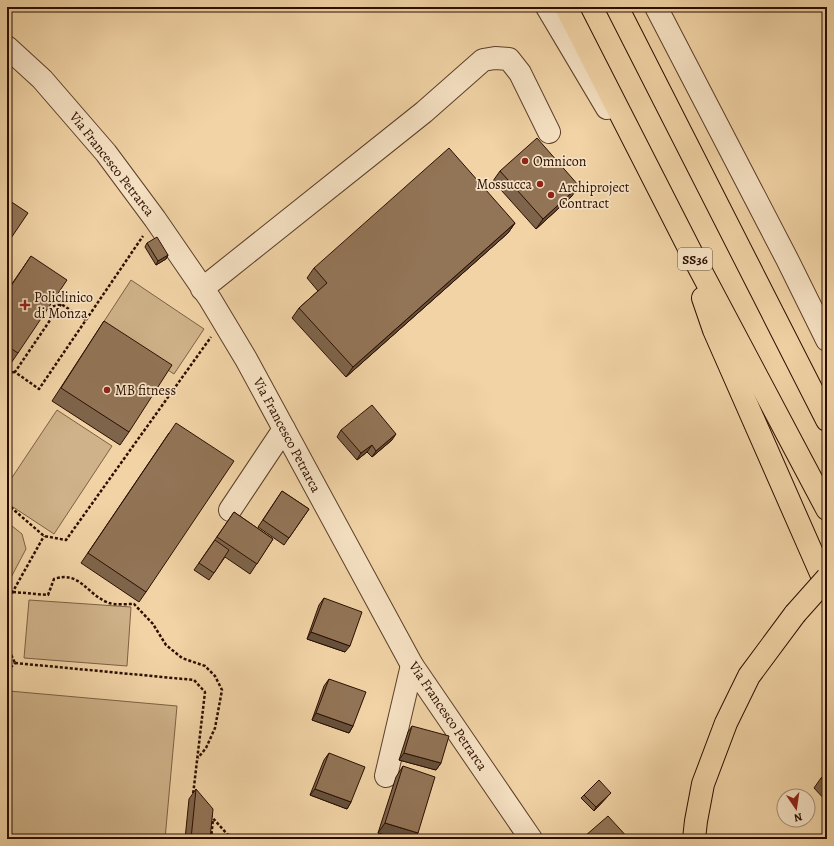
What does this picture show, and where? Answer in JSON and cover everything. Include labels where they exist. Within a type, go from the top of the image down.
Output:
[{"type":"main road","name":"SS36","points":[[566,7],[694,258],[827,509]]},
{"type":"main road","points":[[617,7],[827,420]]},
{"type":"main road","points":[[694,258],[701,292],[714,330],[827,587]]},
{"type":"main road","points":[[694,839],[703,784],[726,723],[749,676],[795,614],[827,578]]},
{"type":"street","points":[[548,7],[631,150],[660,191]]},
{"type":"street","points":[[656,7],[787,259],[827,340]]},
{"type":"street","name":"Via Francesco Petrarca","points":[[9,54],[42,79],[106,153],[155,219],[202,289],[246,359],[412,665],[531,839]]},
{"type":"street","points":[[202,289],[424,112],[483,60],[495,58],[509,59],[520,73],[550,132]]},
{"type":"street","points":[[230,510],[284,429]]},
{"type":"street","points":[[386,776],[412,665]]},
{"type":"path","points":[[7,373],[15,372],[39,389],[155,219]]},
{"type":"path","points":[[48,308],[61,304],[86,320]]},
{"type":"path","points":[[15,372],[61,304]]},
{"type":"path","points":[[7,504],[44,536],[66,540],[223,321]]},
{"type":"path","points":[[7,602],[44,536]]},
{"type":"path","points":[[13,592],[48,595],[54,579],[73,577],[109,603],[134,604],[153,624],[166,645],[182,658],[205,666],[216,676],[222,690],[215,728],[206,748],[197,758]]},
{"type":"path","points":[[7,646],[15,663]]},
{"type":"path","points":[[15,663],[194,680],[205,692],[193,796],[198,801]]},
{"type":"path","points":[[7,671],[15,663]]},
{"type":"path","points":[[208,813],[228,835],[228,839]]},
{"type":"path","points":[[211,839],[213,818]]},
{"type":"path","points":[[228,835],[275,839]]},
{"type":"shaded area","points":[[131,280],[204,329],[174,374],[101,326]]},
{"type":"shaded area","points":[[57,410],[112,446],[54,534],[7,503],[7,485]]},
{"type":"shaded area","points":[[7,522],[22,534],[26,549],[7,585]]},
{"type":"shaded area","points":[[29,600],[131,607],[127,666],[24,658]]},
{"type":"shaded area","points":[[9,691],[177,706],[165,839],[7,839]]},
{"type":"building","points":[[537,138],[579,186],[543,219],[500,171]]},
{"type":"building","points":[[449,148],[515,223],[353,367],[299,308],[327,283],[314,268]]},
{"type":"building","points":[[7,199],[28,213],[7,244]]},
{"type":"building","points":[[157,237],[168,255],[158,261],[147,243]]},
{"type":"building","points":[[31,256],[67,280],[18,353],[7,346],[7,292]]},
{"type":"building","name":"MB fitness","points":[[104,321],[172,365],[129,432],[61,388]]},
{"type":"building","points":[[372,405],[396,434],[376,451],[372,445],[361,453],[341,430]]},
{"type":"building","points":[[176,423],[234,461],[146,592],[88,553]]},
{"type":"building","points":[[282,491],[309,509],[289,538],[263,520]]},
{"type":"building","points":[[234,512],[273,539],[257,564],[217,537]]},
{"type":"building","points":[[215,540],[229,550],[214,573],[199,563]]},
{"type":"building","points":[[324,598],[362,612],[350,646],[311,632]]},
{"type":"building","points":[[329,679],[366,692],[353,726],[316,713]]},
{"type":"building","points":[[412,726],[449,736],[441,763],[404,753]]},
{"type":"building","points":[[329,753],[365,767],[351,802],[315,789]]},
{"type":"building","points":[[403,766],[435,777],[418,833],[385,823]]},
{"type":"building","points":[[827,773],[827,785],[821,778]]},
{"type":"building","points":[[599,780],[611,793],[596,807],[584,795]]},
{"type":"building","points":[[196,789],[213,809],[210,839],[191,839]]},
{"type":"building","points":[[608,816],[629,839],[588,839],[585,836]]},
{"type":"place","name":"Omnicon","points":[[525,161]]},
{"type":"place","name":"Mossucca","points":[[540,184]]},
{"type":"place","name":"Archiproject Contract","points":[[551,195]]},
{"type":"place","name":"Policlinico di Monza","points":[[25,305]]},
{"type":"place","name":"MB fitness","points":[[107,390]]}]
